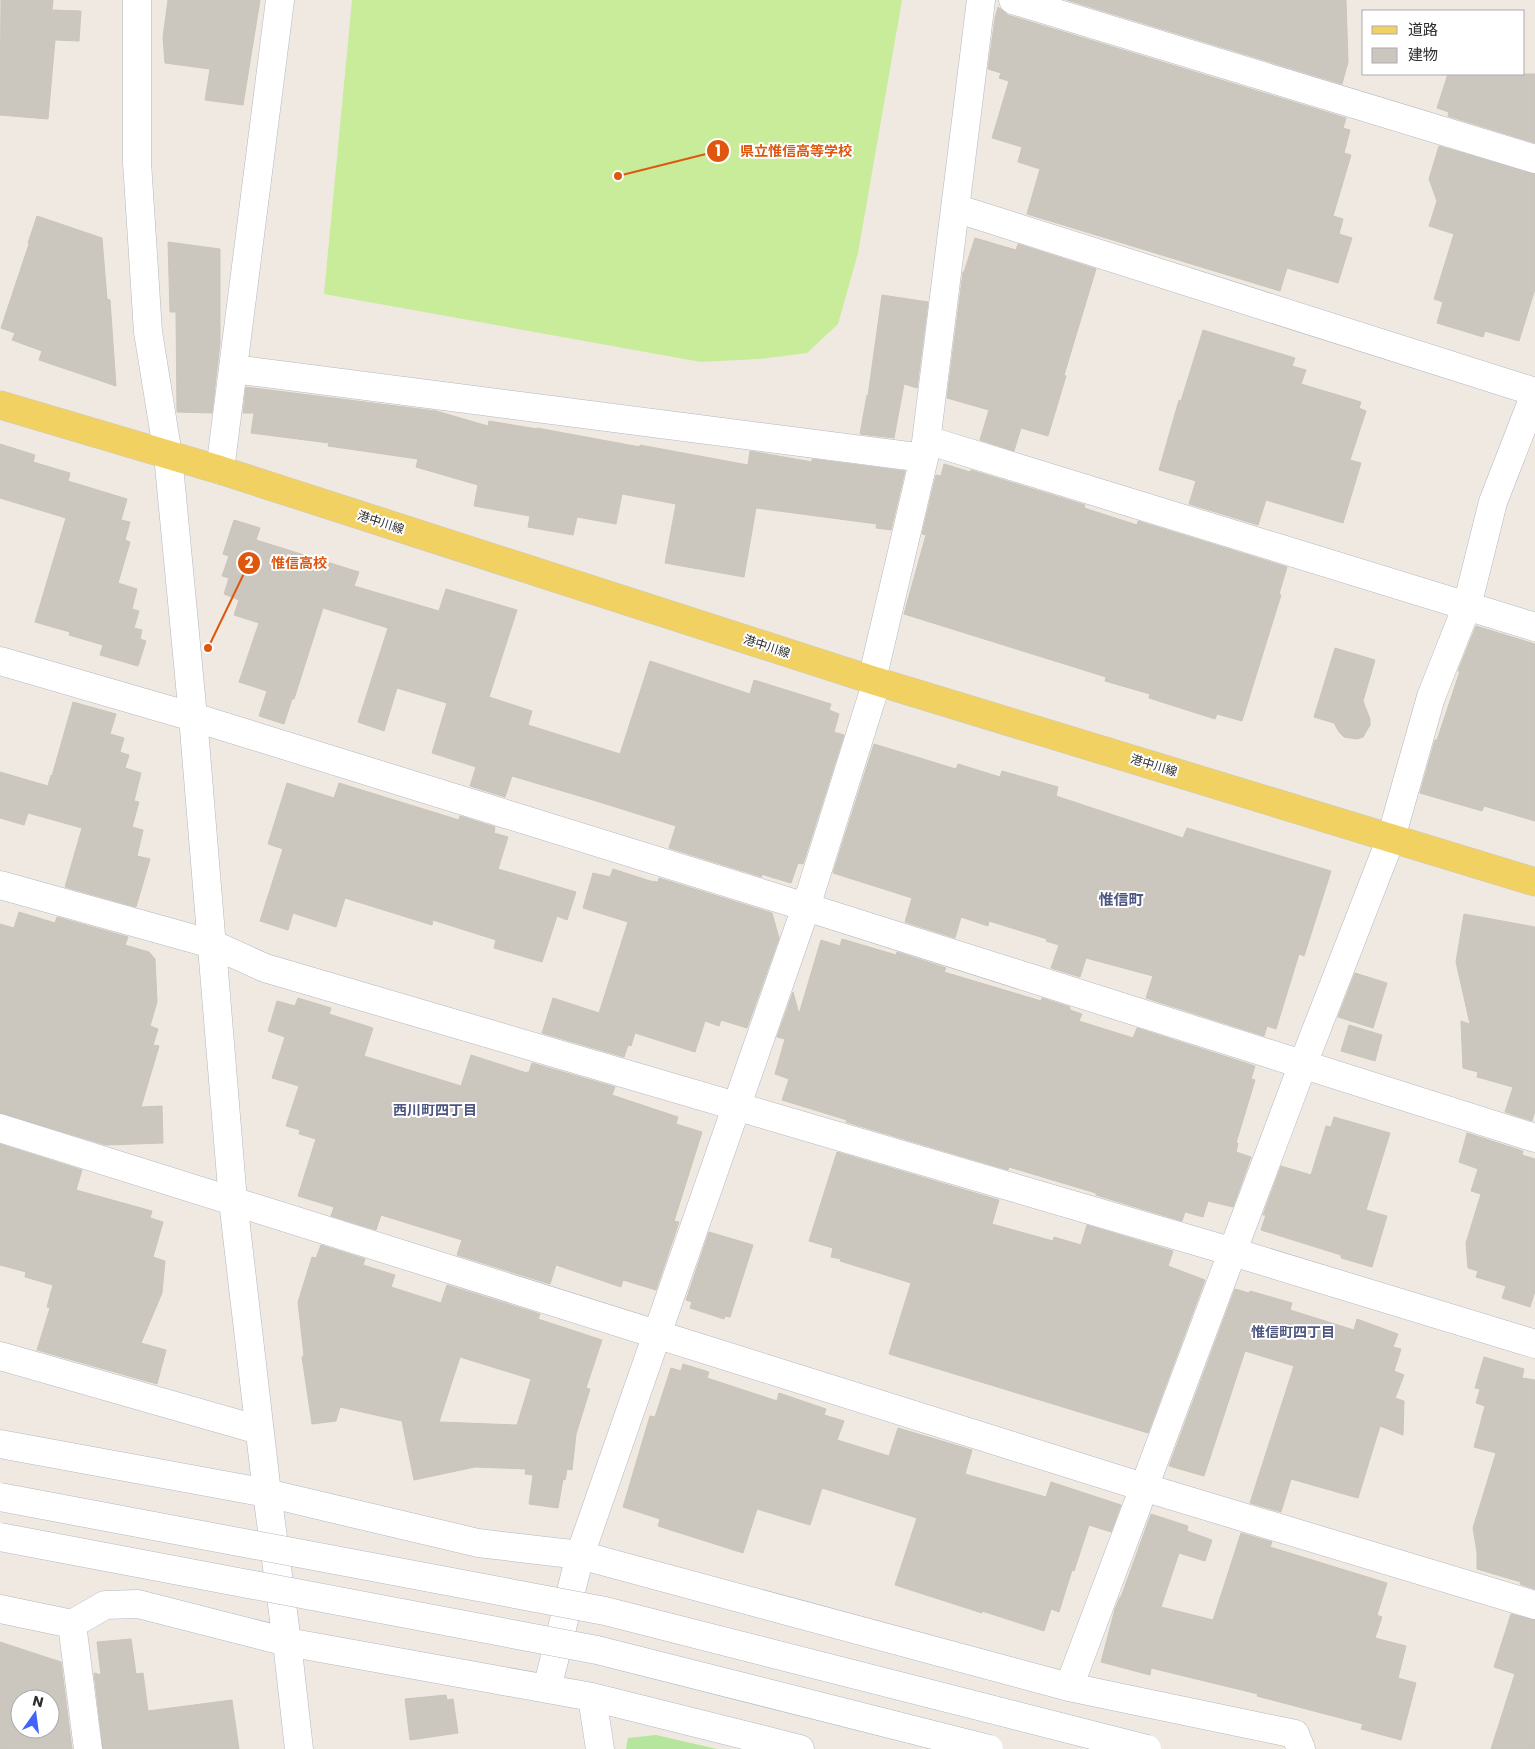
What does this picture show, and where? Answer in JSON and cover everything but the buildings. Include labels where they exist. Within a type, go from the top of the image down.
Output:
[{"type":"main road","name":"港中川線","points":[[0,405],[220,470],[875,680],[1535,882]]},
{"type":"street","points":[[137,0],[137,162],[148,332],[168,455],[193,716],[233,1201],[259,1430],[299,1749]]},
{"type":"street","points":[[220,470],[280,0]]},
{"type":"street","points":[[547,1689],[580,1556],[806,906],[875,680],[925,449],[981,0]]},
{"type":"street","points":[[1013,0],[1535,159]]},
{"type":"street","points":[[955,208],[1535,393],[1493,502],[1467,606],[1431,697],[1391,838],[1303,1064],[1068,1687]]},
{"type":"street","points":[[233,369],[925,449],[1535,627]]},
{"type":"street","points":[[0,661],[193,716],[806,906],[1535,1138]]},
{"type":"street","points":[[0,885],[212,944],[265,968],[1233,1252],[1535,1344]]},
{"type":"street","points":[[0,1128],[1143,1486],[1535,1605]]},
{"type":"street","points":[[0,1356],[259,1430]]},
{"type":"street","points":[[0,1444],[267,1494],[478,1543],[580,1556],[1068,1687],[1295,1734],[1301,1749]]},
{"type":"street","points":[[0,1497],[605,1612],[1147,1749]]},
{"type":"street","points":[[0,1537],[597,1650],[989,1749]]},
{"type":"street","points":[[0,1609],[72,1624],[105,1605],[138,1604],[287,1642],[592,1697],[800,1749]]},
{"type":"street","points":[[72,1624],[88,1749]]},
{"type":"street","points":[[592,1697],[600,1749]]},
{"type":"green space","points":[[352,0],[902,0],[858,253],[838,324],[807,353],[759,359],[701,362],[324,294]]},
{"type":"green space","points":[[656,1735],[717,1749],[626,1749],[628,1738]]},
{"type":"place","name":"県立惟信高等学校","points":[[618,176]]},
{"type":"place","name":"惟信高校","points":[[208,648]]},
{"type":"district","name":"惟信町","points":[[1121,899]]},
{"type":"district","name":"西川町四丁目","points":[[435,1110]]},
{"type":"district","name":"惟信町四丁目","points":[[1293,1332]]}]
